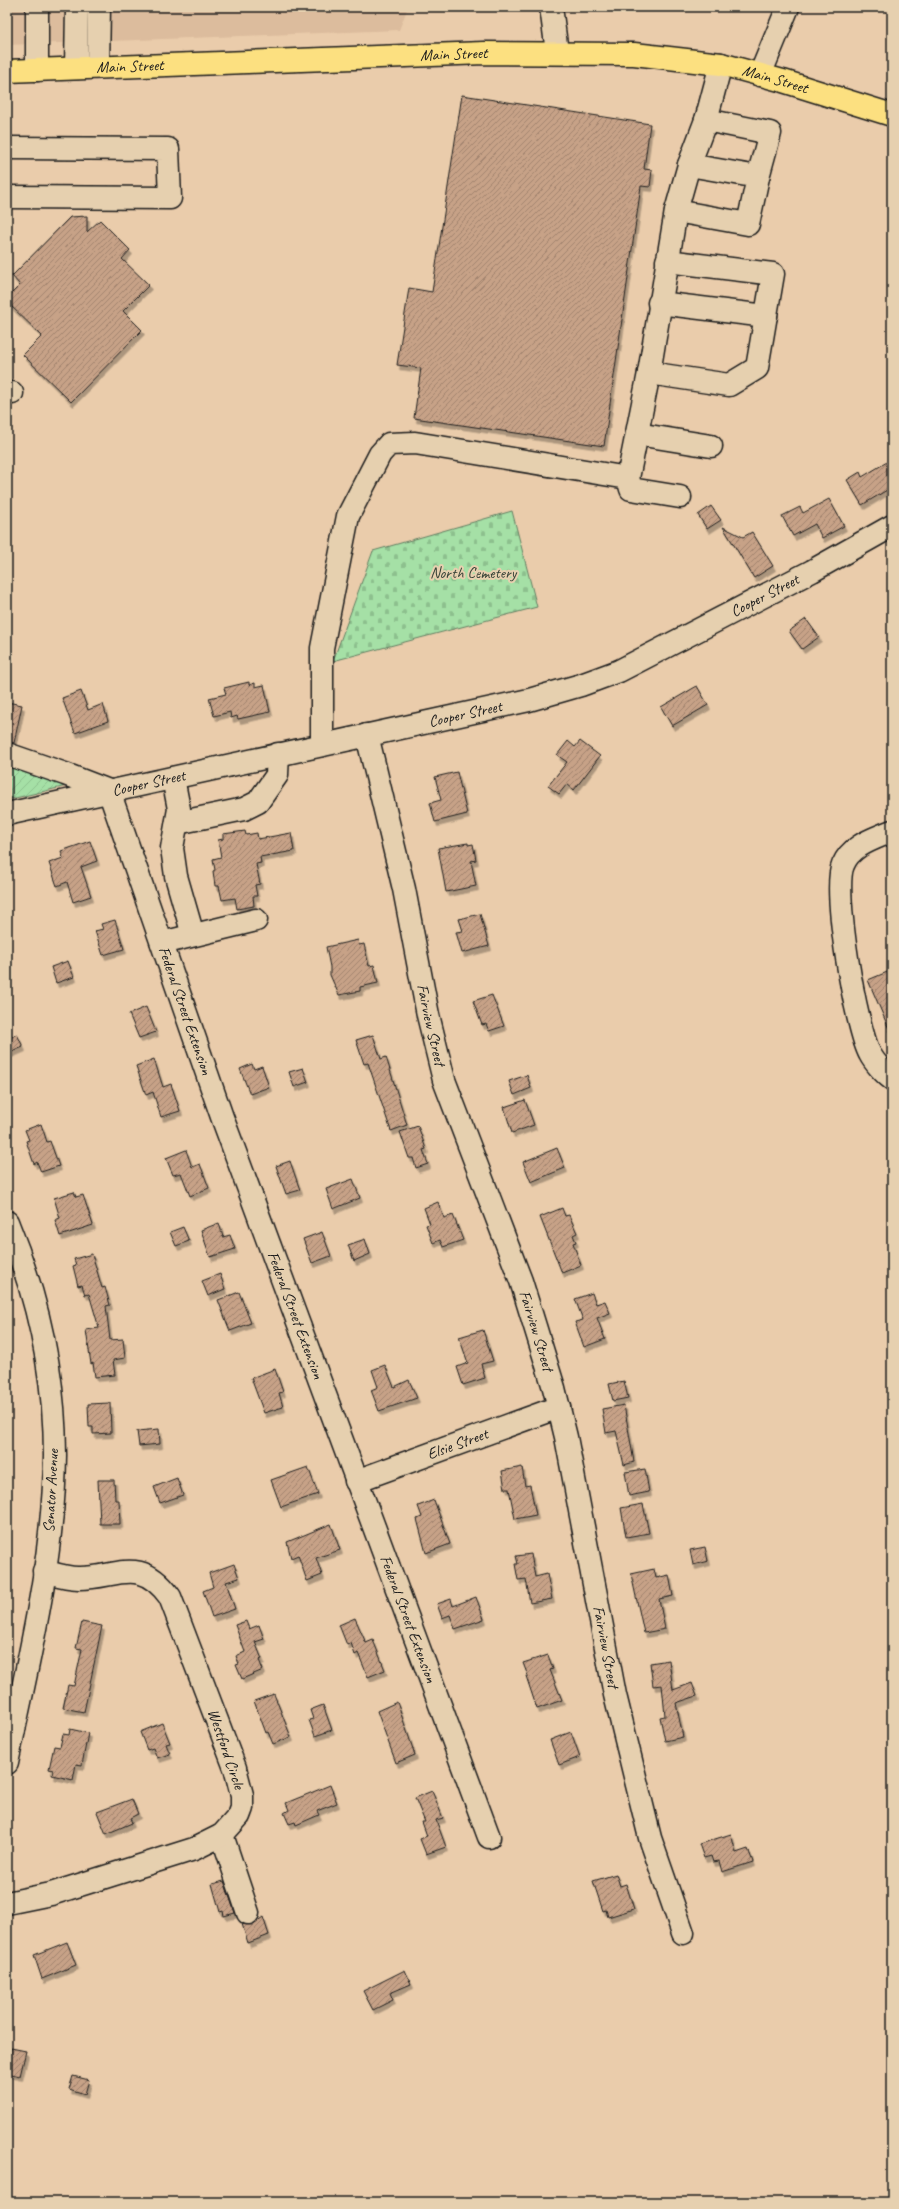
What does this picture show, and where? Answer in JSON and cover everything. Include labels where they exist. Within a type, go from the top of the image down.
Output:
[{"type":"main road","name":"Main Street","points":[[7,71],[557,52],[634,54],[721,64],[892,115]]},
{"type":"street","points":[[37,7],[37,70]]},
{"type":"street","points":[[76,68],[77,7]]},
{"type":"street","points":[[98,67],[99,7]]},
{"type":"street","points":[[550,7],[557,52]]},
{"type":"street","points":[[760,75],[788,7]]},
{"type":"street","points":[[680,497],[631,489],[628,478],[649,373],[659,304],[676,211],[689,165],[706,120],[721,64]]},
{"type":"street","points":[[676,211],[748,224],[758,177],[770,133],[706,120]]},
{"type":"street","points":[[7,148],[168,149],[170,198],[7,198]]},
{"type":"street","points":[[689,165],[758,177]]},
{"type":"street","points":[[649,373],[729,385],[757,368],[773,274],[667,261]]},
{"type":"street","points":[[659,304],[766,316]]},
{"type":"street","points":[[638,434],[711,446]]},
{"type":"street","points":[[322,745],[322,648],[348,516],[380,454],[389,444],[415,443],[628,478]]},
{"type":"street","name":"Cooper Street","points":[[7,814],[529,700],[601,679],[636,663],[805,574],[892,526]]},
{"type":"street","name":"Fairview Street","points":[[367,735],[400,875],[425,1001],[444,1080],[521,1281],[546,1357],[559,1407],[614,1695],[650,1838],[684,1933]]},
{"type":"street","points":[[7,754],[109,791]]},
{"type":"street","points":[[177,822],[244,809],[258,802],[277,775],[278,754]]},
{"type":"street","points":[[173,778],[179,809],[172,848],[176,876],[193,935]]},
{"type":"street","name":"Federal Street Extension","points":[[109,791],[222,1117],[489,1837]]},
{"type":"street","points":[[892,831],[859,846],[849,854],[842,866],[841,894],[845,947],[860,1027],[870,1055],[892,1079]]},
{"type":"street","points":[[162,943],[256,920]]},
{"type":"street","name":"Senator Avenue","points":[[7,1222],[25,1270],[47,1361],[53,1404],[54,1479],[44,1570],[32,1643],[7,1763]]},
{"type":"street","name":"Elsie Street","points":[[356,1481],[559,1407]]},
{"type":"street","name":"Westford Circle","points":[[7,1903],[51,1894],[194,1849],[222,1835],[239,1816],[243,1804],[235,1768],[170,1597],[159,1584],[144,1575],[131,1571],[78,1578],[44,1570]]},
{"type":"street","points":[[222,1835],[248,1914]]},
{"type":"shaded area","points":[[7,7],[408,7],[399,30],[7,45]]},
{"type":"green space","name":"North Cemetery","points":[[512,511],[537,607],[333,661],[373,551]]},
{"type":"green space","points":[[7,765],[71,785],[11,799]]},
{"type":"building","points":[[462,95],[650,124],[644,169],[652,170],[650,187],[641,186],[604,446],[414,418],[421,368],[397,365],[409,288],[432,292]]},
{"type":"building","points":[[87,216],[87,232],[100,220],[130,250],[122,259],[149,285],[123,311],[142,330],[71,402],[23,355],[42,336],[7,302],[7,298],[20,285],[12,276],[70,217]]},
{"type":"building","points":[[892,459],[892,487],[862,505],[847,480],[860,472],[862,477]]},
{"type":"building","points":[[829,499],[844,526],[822,538],[815,524],[793,536],[782,516],[800,507],[803,513]]},
{"type":"building","points":[[711,506],[721,520],[707,529],[698,515]]},
{"type":"building","points":[[723,527],[743,537],[752,532],[773,566],[754,578]]},
{"type":"building","points":[[806,619],[819,637],[802,649],[789,631]]},
{"type":"building","points":[[249,682],[249,685],[255,683],[255,687],[264,685],[270,712],[238,719],[237,716],[231,718],[230,712],[214,716],[209,698],[226,694],[224,688]]},
{"type":"building","points":[[697,686],[708,705],[672,726],[661,707]]},
{"type":"building","points":[[81,691],[88,710],[103,704],[108,721],[75,733],[62,698]]},
{"type":"building","points":[[7,702],[22,705],[14,743],[7,742]]},
{"type":"building","points":[[568,741],[575,747],[580,741],[600,756],[574,790],[567,784],[559,794],[548,786],[567,762],[557,755]]},
{"type":"building","points":[[457,772],[467,814],[435,822],[430,803],[441,800],[435,777]]},
{"type":"building","points":[[245,831],[246,835],[257,833],[258,839],[291,833],[294,851],[260,857],[261,863],[256,864],[260,884],[255,885],[257,896],[253,896],[254,906],[237,909],[235,898],[222,900],[219,886],[215,886],[213,859],[221,857],[218,840],[223,839],[223,834]]},
{"type":"building","points":[[90,841],[97,861],[81,867],[91,896],[73,902],[67,882],[57,886],[49,863],[63,858],[61,851]]},
{"type":"building","points":[[468,843],[468,845],[473,844],[476,860],[471,861],[476,886],[446,892],[438,848]]},
{"type":"building","points":[[480,914],[489,946],[462,953],[456,932],[463,931],[459,919]]},
{"type":"building","points":[[115,920],[124,949],[103,955],[95,931],[103,929],[101,924]]},
{"type":"building","points":[[358,940],[359,945],[364,944],[369,966],[374,965],[378,983],[360,987],[360,991],[339,995],[330,975],[326,947]]},
{"type":"building","points":[[68,961],[74,977],[56,983],[51,967]]},
{"type":"building","points":[[892,970],[892,1036],[868,980]]},
{"type":"building","points":[[492,995],[504,1026],[489,1031],[486,1024],[482,1025],[473,1001]]},
{"type":"building","points":[[146,1007],[156,1032],[139,1038],[129,1014]]},
{"type":"building","points":[[17,1034],[23,1047],[7,1054],[7,1039]]},
{"type":"building","points":[[373,1035],[381,1059],[386,1057],[407,1125],[391,1131],[368,1063],[364,1064],[356,1040]]},
{"type":"building","points":[[154,1059],[163,1087],[171,1084],[180,1111],[161,1117],[153,1092],[146,1095],[136,1066]]},
{"type":"building","points":[[252,1064],[254,1069],[262,1066],[269,1087],[250,1094],[240,1069]]},
{"type":"building","points":[[303,1068],[308,1082],[294,1087],[289,1072]]},
{"type":"building","points":[[527,1075],[531,1088],[514,1095],[509,1081]]},
{"type":"building","points":[[525,1100],[534,1125],[512,1133],[504,1107]]},
{"type":"building","points":[[41,1124],[47,1142],[50,1141],[59,1166],[41,1172],[37,1162],[34,1164],[26,1141],[29,1140],[25,1130]]},
{"type":"building","points":[[418,1126],[426,1149],[423,1150],[428,1164],[416,1168],[413,1158],[409,1158],[400,1132]]},
{"type":"building","points":[[557,1148],[565,1168],[531,1182],[523,1162]]},
{"type":"building","points":[[186,1150],[192,1167],[200,1164],[209,1188],[190,1196],[181,1173],[173,1175],[166,1158]]},
{"type":"building","points":[[290,1161],[300,1190],[286,1194],[276,1166]]},
{"type":"building","points":[[353,1179],[360,1198],[333,1209],[326,1189]]},
{"type":"building","points":[[74,1192],[76,1197],[83,1195],[93,1225],[60,1236],[55,1220],[60,1218],[54,1198]]},
{"type":"building","points":[[438,1202],[444,1218],[453,1215],[463,1240],[443,1247],[440,1240],[433,1243],[426,1225],[430,1224],[424,1208]]},
{"type":"building","points":[[562,1208],[565,1216],[569,1215],[577,1233],[573,1235],[576,1242],[573,1243],[581,1265],[562,1273],[540,1217]]},
{"type":"building","points":[[219,1223],[223,1237],[230,1235],[235,1249],[210,1257],[201,1230]]},
{"type":"building","points":[[183,1227],[189,1241],[176,1246],[170,1232]]},
{"type":"building","points":[[322,1232],[331,1256],[312,1263],[303,1239]]},
{"type":"building","points":[[365,1239],[370,1254],[354,1261],[348,1245]]},
{"type":"building","points":[[92,1254],[102,1288],[105,1287],[110,1305],[106,1306],[110,1340],[123,1339],[125,1358],[113,1360],[115,1375],[95,1377],[93,1363],[91,1364],[86,1330],[99,1328],[89,1294],[85,1295],[82,1285],[78,1286],[73,1266],[76,1265],[74,1259]]},
{"type":"building","points":[[220,1274],[225,1289],[208,1296],[202,1281]]},
{"type":"building","points":[[239,1292],[251,1323],[230,1331],[218,1300]]},
{"type":"building","points":[[592,1293],[596,1304],[605,1301],[610,1313],[597,1318],[605,1339],[584,1347],[575,1322],[583,1320],[575,1299]]},
{"type":"building","points":[[483,1330],[493,1361],[481,1364],[485,1378],[463,1385],[457,1367],[468,1363],[459,1337]]},
{"type":"building","points":[[385,1365],[394,1387],[409,1380],[417,1398],[379,1411],[371,1390],[378,1387],[372,1370]]},
{"type":"building","points":[[275,1369],[283,1392],[279,1393],[283,1407],[264,1413],[251,1378]]},
{"type":"building","points":[[624,1381],[628,1398],[613,1401],[609,1384]]},
{"type":"building","points":[[110,1403],[111,1433],[93,1434],[93,1427],[89,1427],[88,1404]]},
{"type":"building","points":[[624,1405],[634,1462],[624,1465],[616,1431],[606,1433],[602,1409]]},
{"type":"building","points":[[159,1429],[160,1444],[139,1446],[137,1431]]},
{"type":"building","points":[[308,1467],[318,1494],[281,1507],[271,1480]]},
{"type":"building","points":[[522,1467],[525,1486],[530,1485],[536,1515],[515,1519],[509,1489],[505,1489],[502,1471]]},
{"type":"building","points":[[645,1469],[649,1492],[629,1496],[625,1472]]},
{"type":"building","points":[[177,1478],[183,1495],[160,1503],[154,1487]]},
{"type":"building","points":[[98,1480],[114,1480],[115,1500],[119,1500],[120,1524],[100,1524]]},
{"type":"building","points":[[434,1500],[450,1544],[426,1553],[417,1519],[422,1517],[418,1506]]},
{"type":"building","points":[[643,1504],[649,1533],[626,1537],[621,1508]]},
{"type":"building","points":[[331,1524],[340,1550],[316,1558],[322,1575],[307,1581],[298,1555],[291,1558],[287,1542]]},
{"type":"building","points":[[705,1547],[708,1561],[693,1565],[690,1550]]},
{"type":"building","points":[[531,1554],[535,1577],[547,1574],[552,1599],[530,1603],[526,1579],[518,1580],[515,1564],[518,1564],[516,1556]]},
{"type":"building","points":[[234,1564],[239,1578],[226,1582],[235,1609],[212,1617],[203,1591],[213,1587],[209,1573]]},
{"type":"building","points":[[654,1569],[656,1578],[669,1575],[673,1596],[659,1599],[665,1629],[644,1633],[631,1574]]},
{"type":"building","points":[[476,1597],[484,1619],[455,1629],[450,1615],[442,1618],[437,1604],[451,1599],[453,1606]]},
{"type":"building","points":[[355,1618],[366,1643],[373,1640],[385,1670],[368,1677],[358,1653],[355,1655],[351,1643],[347,1645],[339,1625]]},
{"type":"building","points":[[246,1621],[249,1629],[259,1625],[264,1639],[255,1642],[262,1659],[259,1660],[263,1670],[242,1679],[236,1665],[239,1664],[236,1656],[245,1652],[235,1625]]},
{"type":"building","points":[[82,1622],[102,1626],[84,1712],[63,1708],[68,1685],[74,1686],[82,1649],[76,1648]]},
{"type":"building","points":[[548,1655],[553,1669],[550,1670],[562,1700],[537,1709],[523,1663]]},
{"type":"building","points":[[669,1660],[673,1690],[692,1683],[697,1696],[676,1703],[683,1737],[665,1741],[660,1717],[665,1716],[662,1685],[653,1686],[650,1663]]},
{"type":"building","points":[[274,1694],[291,1737],[273,1744],[268,1732],[266,1733],[254,1701]]},
{"type":"building","points":[[397,1702],[415,1755],[396,1763],[377,1711]]},
{"type":"building","points":[[323,1705],[332,1730],[315,1736],[309,1720],[313,1719],[310,1710]]},
{"type":"building","points":[[162,1723],[170,1743],[166,1744],[170,1754],[157,1758],[153,1748],[147,1750],[140,1732]]},
{"type":"building","points":[[70,1729],[88,1733],[82,1765],[76,1764],[73,1780],[52,1775],[53,1770],[49,1769],[54,1746],[60,1747],[63,1734],[69,1735]]},
{"type":"building","points":[[571,1732],[580,1757],[559,1765],[550,1740]]},
{"type":"building","points":[[330,1785],[337,1803],[317,1811],[319,1815],[296,1825],[295,1822],[289,1824],[284,1813],[289,1810],[286,1803]]},
{"type":"building","points":[[432,1791],[443,1818],[436,1820],[446,1847],[426,1854],[420,1839],[427,1836],[422,1822],[425,1822],[415,1798]]},
{"type":"building","points":[[132,1799],[138,1814],[130,1818],[132,1823],[106,1834],[97,1812]]},
{"type":"building","points":[[731,1834],[736,1853],[748,1849],[753,1862],[722,1872],[719,1861],[713,1862],[711,1856],[704,1858],[699,1844]]},
{"type":"building","points":[[616,1874],[620,1886],[626,1884],[634,1909],[608,1917],[606,1910],[603,1911],[593,1881]]},
{"type":"building","points":[[224,1881],[235,1913],[224,1916],[223,1911],[220,1912],[212,1884]]},
{"type":"building","points":[[263,1917],[269,1935],[248,1943],[242,1924],[252,1925]]},
{"type":"building","points":[[67,1942],[76,1965],[42,1979],[34,1955]]},
{"type":"building","points":[[405,1970],[411,1984],[390,1993],[393,2000],[373,2010],[363,1991]]},
{"type":"building","points":[[11,2048],[26,2051],[20,2076],[7,2073]]},
{"type":"building","points":[[73,2076],[89,2080],[85,2094],[69,2089]]}]
